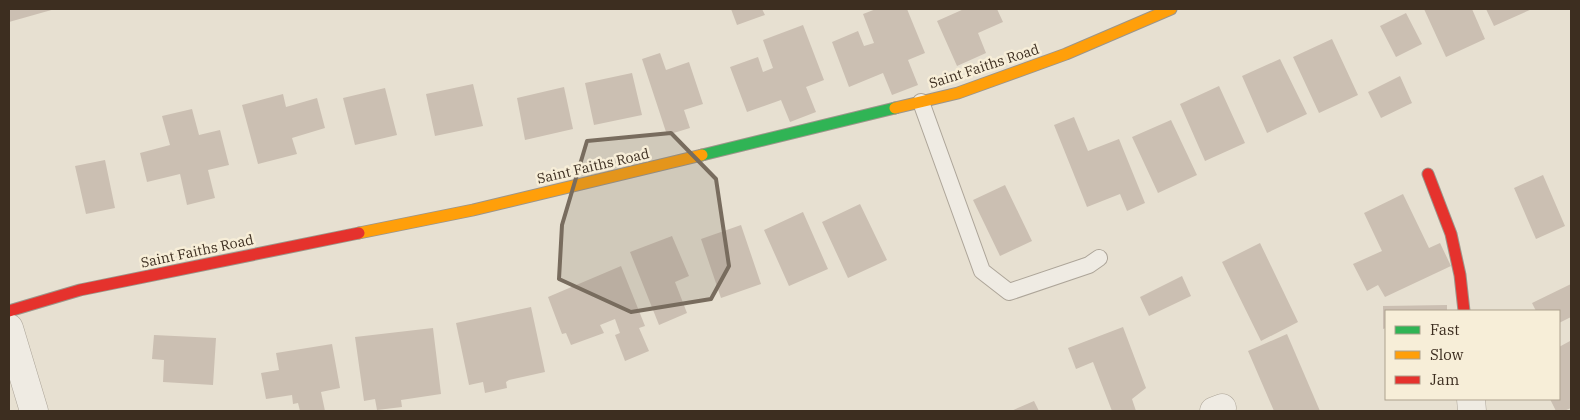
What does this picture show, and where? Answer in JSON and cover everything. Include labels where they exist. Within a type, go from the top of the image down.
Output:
[{"type":"street","name":"Saint Faiths Road","points":[[9,311],[80,290],[483,207],[958,93],[1066,54],[1171,9]]},
{"type":"street","points":[[1428,174],[1451,234],[1460,275],[1464,310]]},
{"type":"street","points":[[9,328],[34,411]]},
{"type":"lane","points":[[921,102],[982,271],[1009,292],[1089,265],[1099,258]]},
{"type":"highlighted area","points":[[671,133],[716,179],[729,266],[711,299],[631,312],[559,279],[562,225],[587,141]]},
{"type":"building","points":[[9,9],[55,9],[9,22]]},
{"type":"building","points":[[731,9],[762,9],[765,15],[737,25]]},
{"type":"building","points":[[876,9],[907,9],[925,53],[908,60],[918,85],[892,95],[883,73],[849,87],[832,42],[858,31],[864,46],[874,43],[863,14]]},
{"type":"building","points":[[964,9],[997,9],[1003,22],[978,33],[986,53],[957,66],[937,21]]},
{"type":"building","points":[[1424,9],[1472,9],[1485,39],[1446,57]]},
{"type":"building","points":[[1486,9],[1532,9],[1494,26]]},
{"type":"building","points":[[1406,13],[1422,44],[1396,57],[1380,26]]},
{"type":"building","points":[[803,25],[824,80],[806,87],[816,112],[790,122],[781,100],[747,112],[730,67],[758,57],[763,72],[773,68],[763,40]]},
{"type":"building","points":[[1332,39],[1358,95],[1319,113],[1293,57]]},
{"type":"building","points":[[660,53],[666,70],[689,62],[703,104],[684,110],[690,128],[667,135],[642,59]]},
{"type":"building","points":[[1280,59],[1307,114],[1267,133],[1242,76]]},
{"type":"building","points":[[632,73],[642,115],[594,125],[585,83]]},
{"type":"building","points":[[1400,76],[1412,103],[1381,118],[1368,92]]},
{"type":"building","points":[[473,84],[483,126],[435,136],[426,94]]},
{"type":"building","points":[[1219,86],[1245,143],[1205,161],[1180,104]]},
{"type":"building","points":[[564,87],[573,129],[525,140],[517,98]]},
{"type":"building","points":[[385,88],[397,135],[355,145],[343,98]]},
{"type":"building","points":[[283,94],[286,107],[317,98],[325,128],[292,138],[297,154],[258,164],[242,105]]},
{"type":"building","points":[[192,109],[199,135],[220,130],[229,165],[208,170],[215,198],[187,205],[180,174],[147,182],[140,153],[170,145],[162,116]]},
{"type":"building","points":[[1074,117],[1088,151],[1119,139],[1145,203],[1127,211],[1120,194],[1087,207],[1054,125]]},
{"type":"building","points":[[1171,120],[1197,175],[1158,193],[1132,137]]},
{"type":"building","points":[[105,160],[115,208],[86,214],[75,166]]},
{"type":"building","points":[[1543,175],[1565,226],[1536,239],[1514,188]]},
{"type":"building","points":[[1005,185],[1032,241],[1000,256],[973,200]]},
{"type":"building","points":[[1403,194],[1429,248],[1440,243],[1451,266],[1385,297],[1378,285],[1367,291],[1353,264],[1382,251],[1364,213]]},
{"type":"building","points":[[860,204],[887,260],[848,278],[822,222]]},
{"type":"building","points":[[803,212],[828,269],[789,286],[764,230]]},
{"type":"building","points":[[741,225],[761,284],[721,298],[701,239]]},
{"type":"building","points":[[672,236],[689,276],[675,282],[687,313],[659,325],[630,252]]},
{"type":"building","points":[[1260,243],[1298,322],[1261,341],[1222,262]]},
{"type":"building","points":[[621,266],[645,326],[639,328],[649,351],[625,361],[615,335],[620,333],[615,319],[600,325],[604,333],[571,345],[566,333],[562,334],[548,297]]},
{"type":"building","points":[[1182,276],[1191,296],[1149,316],[1140,297]]},
{"type":"building","points":[[1571,284],[1571,317],[1560,322],[1560,310],[1536,310],[1532,303]]},
{"type":"building","points":[[1447,305],[1447,310],[1385,310],[1385,328],[1383,329],[1383,306]]},
{"type":"building","points":[[531,307],[545,372],[509,380],[506,382],[507,388],[485,393],[483,382],[469,385],[456,323]]},
{"type":"building","points":[[1123,327],[1146,388],[1132,399],[1136,411],[1112,411],[1093,362],[1076,369],[1068,348]]},
{"type":"building","points":[[433,328],[441,394],[401,400],[402,407],[377,410],[375,399],[364,401],[355,337]]},
{"type":"building","points":[[1287,334],[1320,411],[1274,411],[1248,351]]},
{"type":"building","points":[[154,335],[216,338],[213,385],[163,382],[164,360],[152,359]]},
{"type":"building","points":[[1570,341],[1571,408],[1564,411],[1556,411],[1550,400],[1560,400],[1560,346]]},
{"type":"building","points":[[332,344],[340,388],[321,392],[325,411],[300,411],[298,403],[293,404],[292,395],[266,399],[261,373],[279,370],[276,353]]},
{"type":"building","points":[[1034,401],[1039,411],[1011,411]]},
{"type":"traffic: fast","points":[[702,155],[895,108]]},
{"type":"traffic: slow","points":[[895,108],[958,93],[1066,54],[1171,9]]},
{"type":"traffic: slow","points":[[359,233],[473,210],[702,155]]},
{"type":"traffic: jam","points":[[1428,174],[1451,234],[1460,275],[1464,310]]},
{"type":"traffic: jam","points":[[9,311],[80,290],[359,233]]}]
